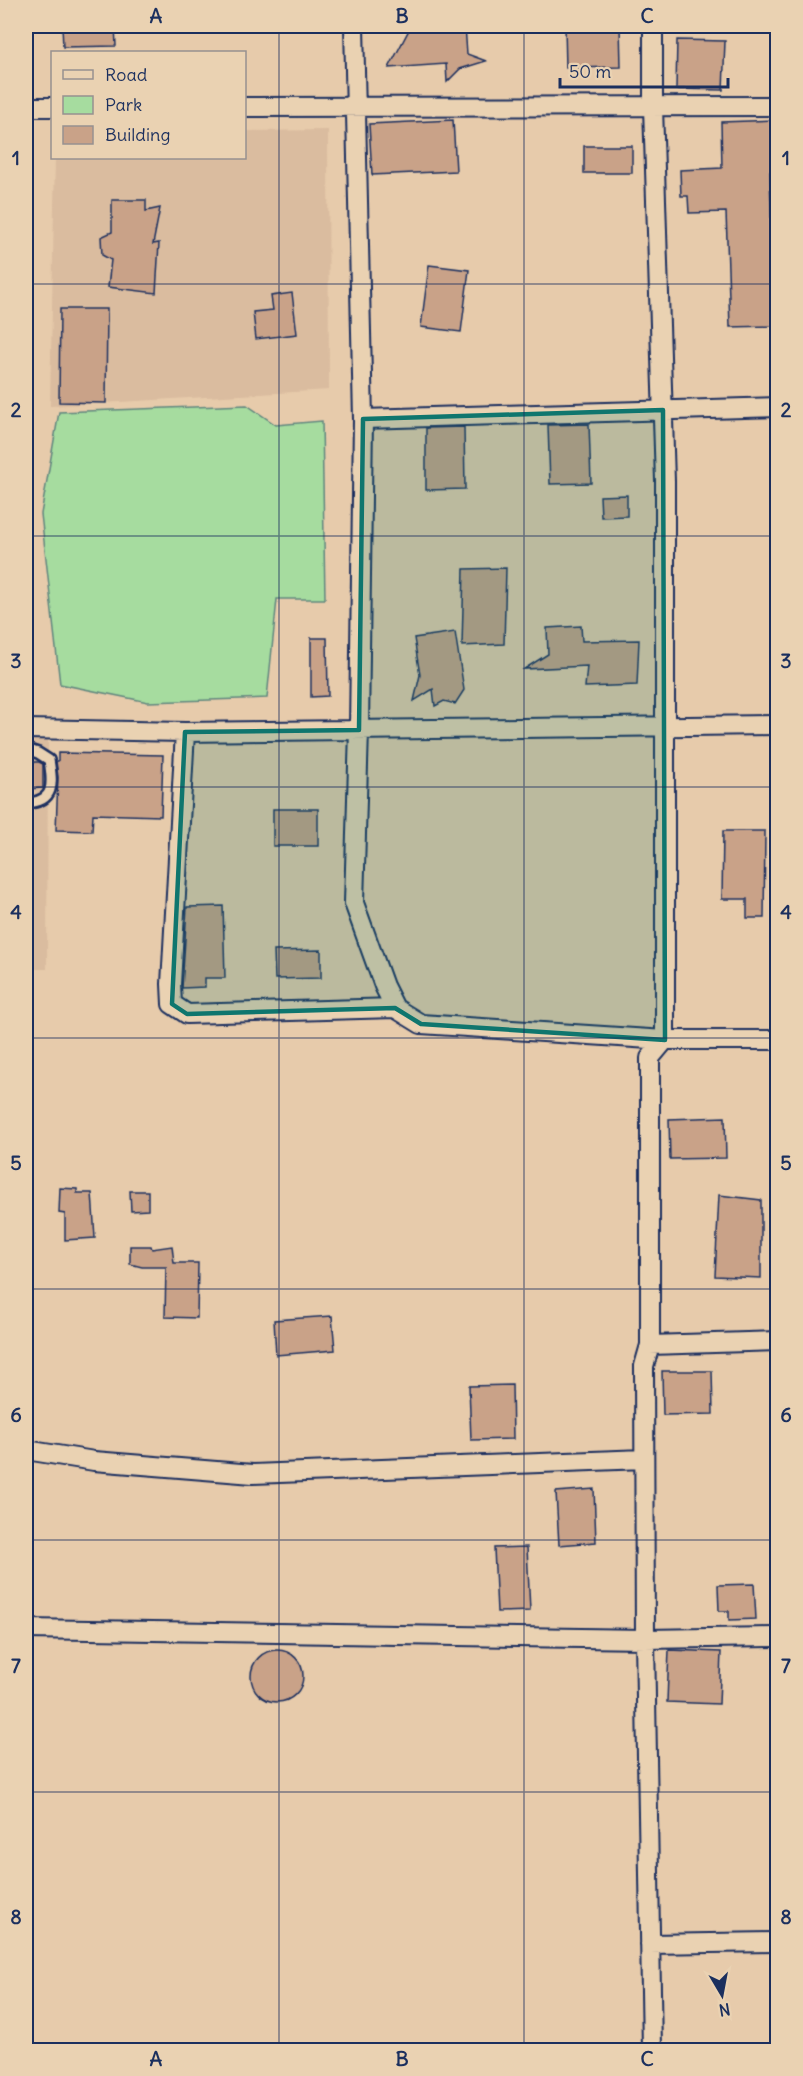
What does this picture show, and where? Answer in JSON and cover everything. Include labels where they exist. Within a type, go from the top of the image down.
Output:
[{"type":"street","points":[[354,26],[354,107],[363,419],[354,903],[384,986],[396,1008],[421,1024],[665,1041],[777,1040]]},
{"type":"street","points":[[652,2050],[645,1639],[644,1366],[650,1345],[650,1058],[665,1041],[665,481],[652,106],[653,26]]},
{"type":"street","points":[[246,107],[777,106]]},
{"type":"street","points":[[26,107],[51,107]]},
{"type":"street","points":[[363,419],[777,407]]},
{"type":"street","points":[[26,729],[185,732],[777,725]]},
{"type":"street","points":[[185,732],[171,984],[172,1004],[187,1014],[396,1008]]},
{"type":"street","points":[[650,1345],[777,1341]]},
{"type":"street","points":[[26,1450],[94,1461],[254,1474],[644,1459]]},
{"type":"street","points":[[26,1629],[645,1639],[777,1637]]},
{"type":"street","points":[[650,1944],[777,1942]]},
{"type":"lane","points":[[26,749],[49,760],[51,789],[46,798],[39,803],[26,803]]},
{"type":"highlighted area","points":[[663,410],[665,1040],[421,1024],[395,1008],[187,1014],[172,1004],[185,732],[359,730],[363,419]]},
{"type":"shaded area","points":[[328,130],[329,390],[50,406],[55,159],[246,159],[246,131]]},
{"type":"shaded area","points":[[26,740],[48,740],[47,969],[26,969]]},
{"type":"green space","points":[[247,405],[276,425],[322,421],[325,599],[277,599],[267,698],[148,702],[60,684],[41,514],[59,412]]},
{"type":"building","points":[[62,26],[115,26],[116,46],[63,47]]},
{"type":"building","points":[[411,26],[465,26],[467,54],[486,61],[460,69],[447,82],[446,64],[389,68]]},
{"type":"building","points":[[565,26],[620,26],[621,67],[566,68]]},
{"type":"building","points":[[677,40],[725,41],[723,90],[676,89]]},
{"type":"building","points":[[453,120],[456,171],[372,175],[369,124]]},
{"type":"building","points":[[777,120],[777,172],[770,172],[774,326],[730,327],[726,212],[689,213],[688,196],[681,196],[680,170],[722,168],[721,122]]},
{"type":"building","points":[[584,146],[632,146],[632,173],[584,173]]},
{"type":"building","points":[[112,200],[146,200],[146,211],[160,208],[153,244],[159,243],[156,293],[108,287],[111,260],[102,255],[101,237],[112,232]]},
{"type":"building","points":[[429,265],[469,270],[461,332],[421,327]]},
{"type":"building","points":[[292,293],[297,334],[256,339],[253,312],[273,310],[271,296]]},
{"type":"building","points":[[60,309],[107,309],[106,403],[59,402]]},
{"type":"building","points":[[589,424],[591,483],[550,484],[548,425]]},
{"type":"building","points":[[464,427],[465,489],[426,490],[426,428]]},
{"type":"building","points":[[627,495],[627,516],[601,517],[600,496]]},
{"type":"building","points":[[506,568],[504,644],[462,646],[464,569]]},
{"type":"building","points":[[581,626],[582,641],[639,640],[637,685],[585,687],[587,666],[524,669],[548,654],[547,628]]},
{"type":"building","points":[[455,632],[464,690],[455,704],[444,701],[435,706],[433,689],[414,701],[420,675],[414,638]]},
{"type":"building","points":[[311,638],[327,638],[328,696],[311,697]]},
{"type":"building","points":[[58,753],[163,755],[161,816],[93,814],[92,831],[56,830]]},
{"type":"building","points":[[26,762],[43,764],[43,788],[26,789]]},
{"type":"building","points":[[273,809],[318,809],[318,846],[273,846]]},
{"type":"building","points":[[723,831],[765,831],[764,918],[747,918],[747,899],[722,899]]},
{"type":"building","points":[[223,906],[225,978],[205,978],[205,987],[182,988],[187,907]]},
{"type":"building","points":[[321,950],[321,978],[275,979],[274,951]]},
{"type":"building","points":[[725,1117],[726,1158],[670,1159],[669,1119]]},
{"type":"building","points":[[60,1188],[77,1189],[77,1193],[92,1193],[95,1238],[65,1240],[65,1214],[59,1213]]},
{"type":"building","points":[[130,1191],[148,1191],[148,1210],[131,1211]]},
{"type":"building","points":[[719,1195],[761,1200],[761,1278],[715,1276]]},
{"type":"building","points":[[130,1246],[151,1246],[152,1249],[172,1246],[174,1263],[198,1263],[197,1318],[165,1317],[166,1267],[142,1267],[130,1264]]},
{"type":"building","points":[[332,1316],[335,1350],[276,1355],[274,1320]]},
{"type":"building","points":[[662,1371],[712,1371],[713,1414],[663,1415]]},
{"type":"building","points":[[512,1385],[513,1439],[471,1440],[469,1386]]},
{"type":"building","points":[[594,1489],[596,1542],[559,1545],[556,1492]]},
{"type":"building","points":[[527,1547],[530,1611],[497,1612],[494,1548]]},
{"type":"building","points":[[754,1584],[756,1619],[729,1620],[729,1611],[719,1611],[718,1585]]},
{"type":"building","points":[[272,1650],[282,1650],[296,1657],[303,1676],[296,1695],[282,1702],[272,1702],[262,1698],[255,1691],[251,1681],[251,1671],[255,1661],[262,1654]]},
{"type":"building","points":[[669,1650],[721,1652],[719,1704],[667,1702]]}]
